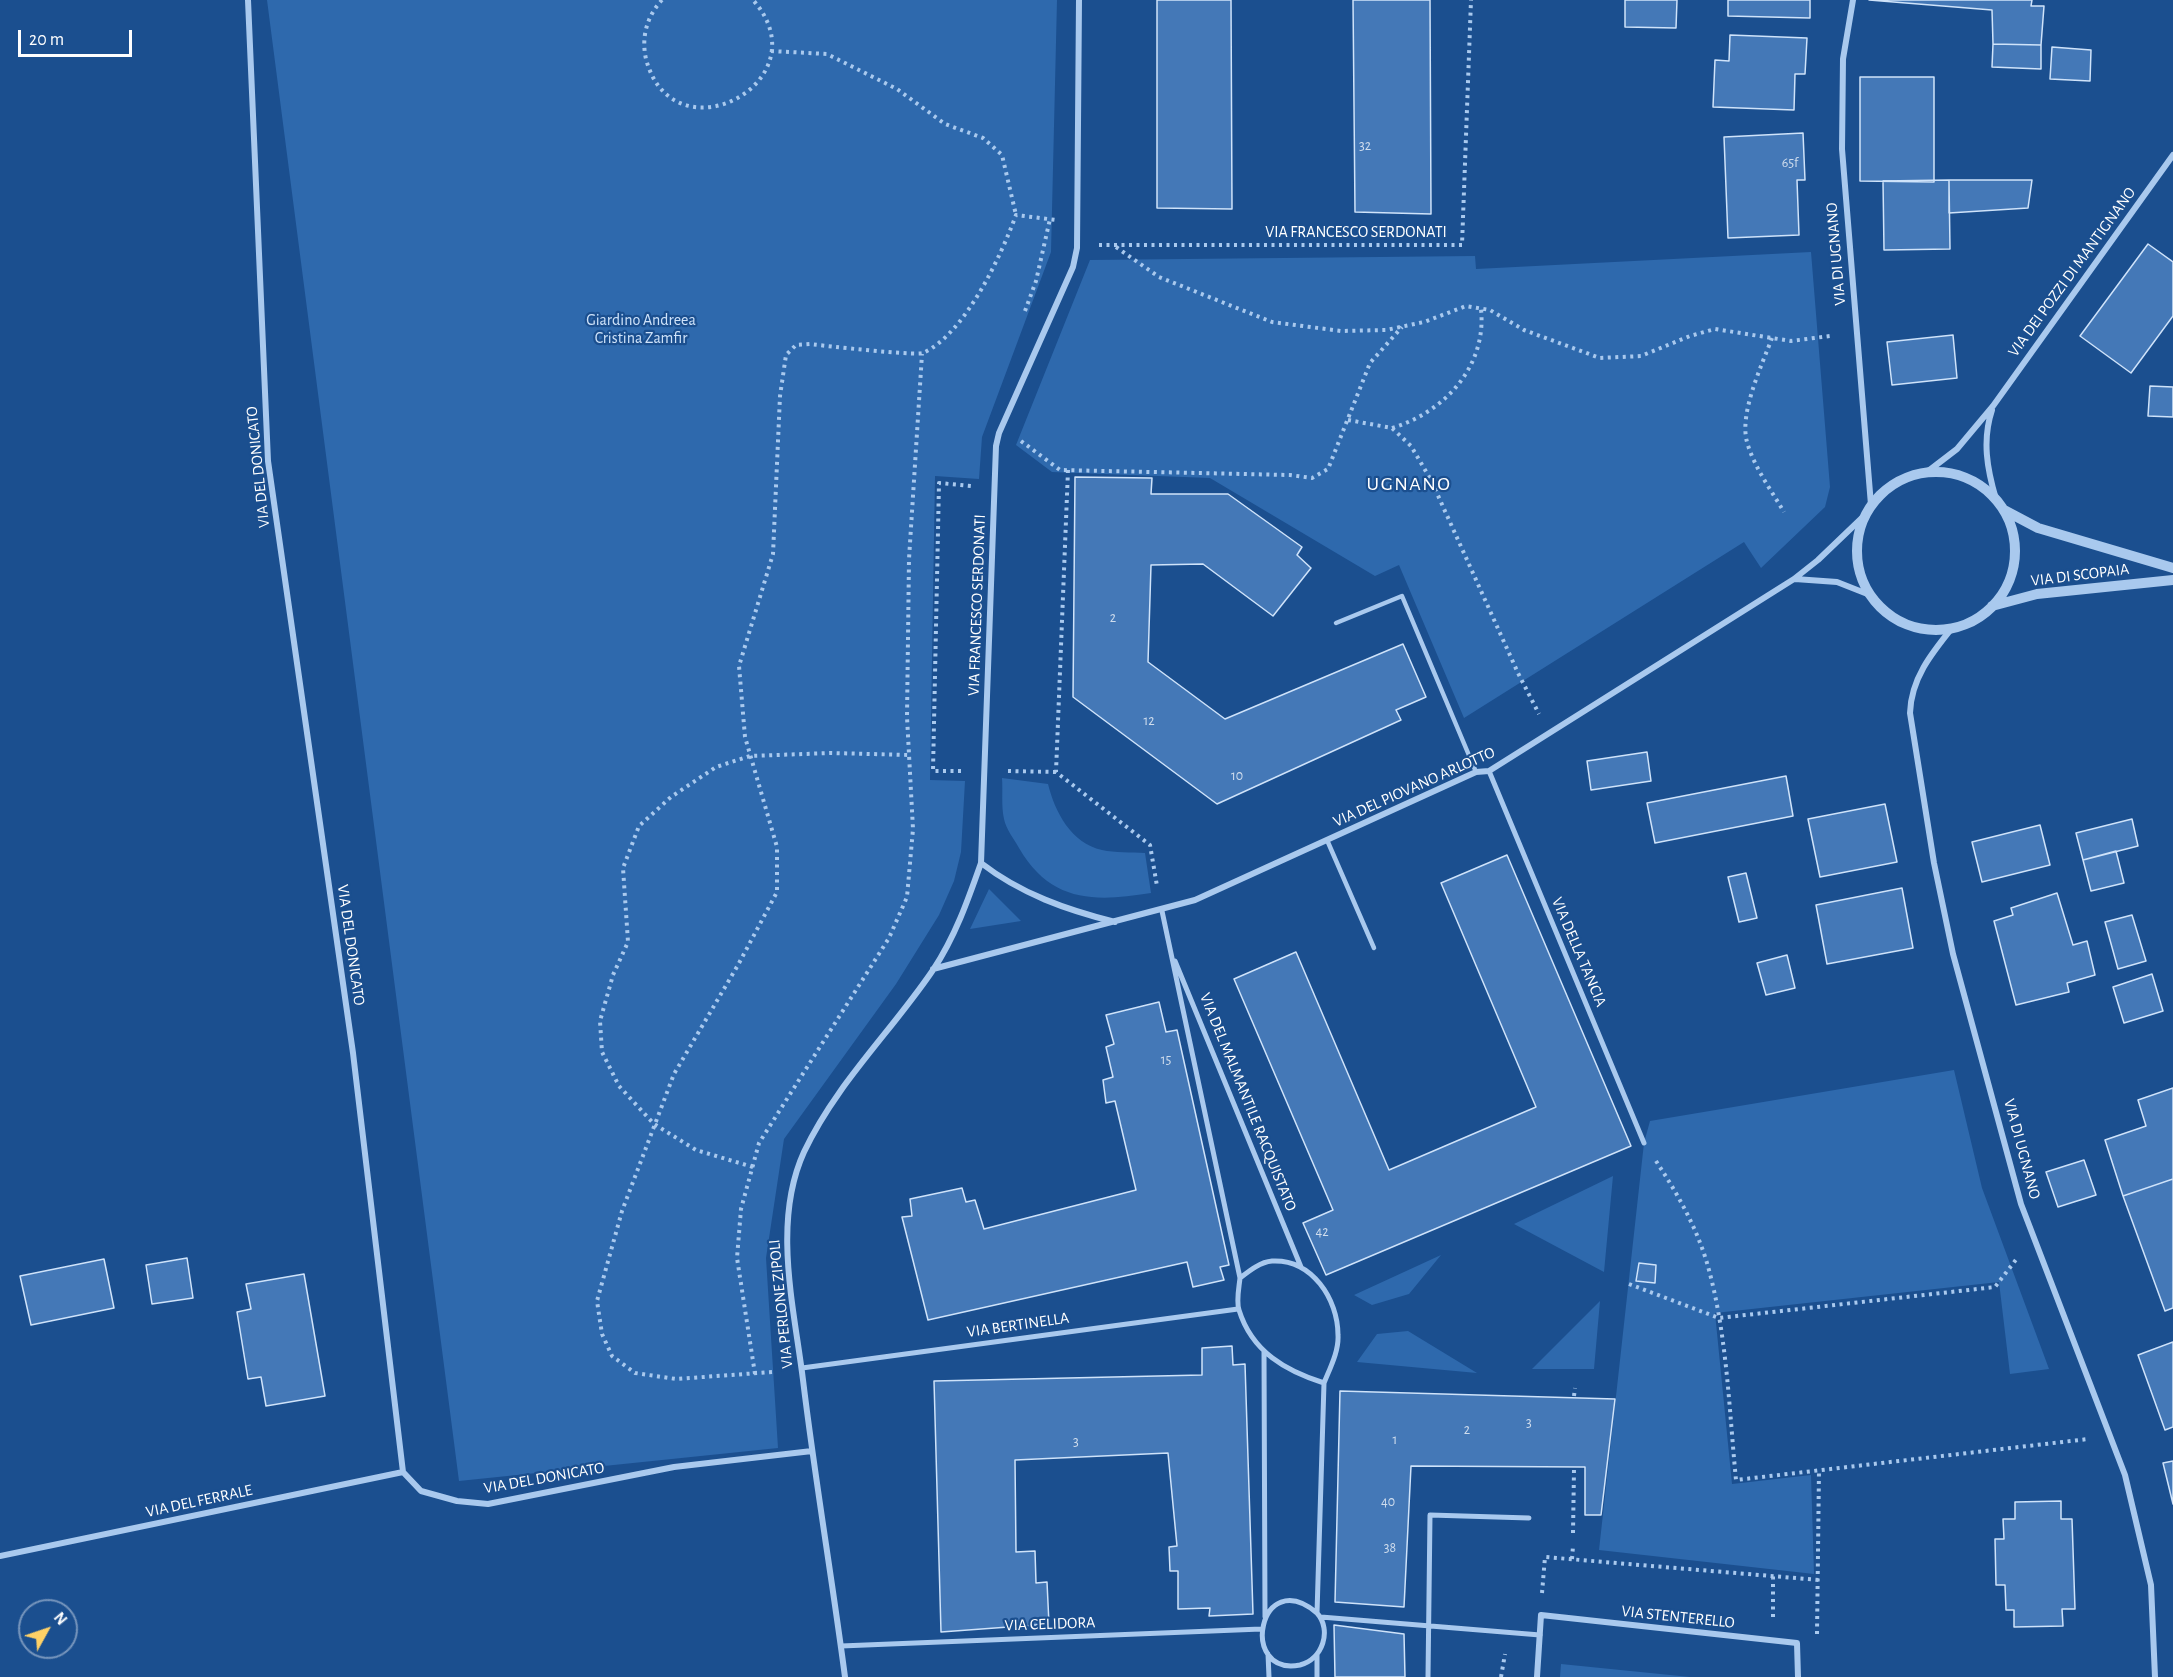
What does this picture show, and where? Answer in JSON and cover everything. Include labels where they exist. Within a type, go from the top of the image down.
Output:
[{"type":"street","name":"VIA DEL DONICATO","points":[[248,0],[268,461],[353,1053],[403,1472],[421,1491],[457,1501],[488,1504],[675,1467],[812,1450]]},
{"type":"street","name":"VIA FRANCESCO SERDONATI","points":[[933,969],[958,924],[981,863],[996,446],[999,433],[1073,267],[1077,248],[1079,0]]},
{"type":"street","name":"VIA DI UGNANO","points":[[1853,0],[1843,59],[1842,149],[1871,505]]},
{"type":"street","name":"VIA DEI POZZI DI MANTIGNANO","points":[[1927,472],[1950,456],[1993,406],[2173,155]]},
{"type":"street","name":"VIA DEI POZZI DI MANTIGNANO","points":[[1993,406],[1985,447],[1995,499]]},
{"type":"street","points":[[1927,472],[1965,477],[1995,499],[2003,509],[2010,525],[2014,560],[2007,585],[1992,607],[1974,620],[1952,628],[1936,630],[1905,624],[1880,607],[1863,582],[1857,556],[1860,528],[1871,505],[1882,492],[1896,483],[1927,472]]},
{"type":"street","name":"VIA DI SCOPAIA","points":[[2003,509],[2026,524],[2173,568]]},
{"type":"street","name":"VIA DEL PIOVANO ARLOTTO","points":[[933,969],[1195,900],[1476,772],[1489,771],[1794,579],[1818,560],[1865,515]]},
{"type":"street","points":[[1794,579],[1837,582],[1870,595]]},
{"type":"street","name":"VIA DI SCOPAIA","points":[[1992,607],[2037,594],[2173,580]]},
{"type":"street","name":"VIA DI UGNANO","points":[[1952,628],[1922,669],[1910,702],[1934,863],[1953,954],[2021,1204],[2125,1475],[2151,1585],[2155,1677]]},
{"type":"street","name":"VIA DELLA TANCIA","points":[[1489,771],[1644,1143]]},
{"type":"street","name":"VIA DEL PIOVANO ARLOTTO","points":[[981,863],[1038,897],[1064,908],[1116,922]]},
{"type":"street","name":"VIA DEL MALMANTILE RACQUISTATO","points":[[1162,910],[1240,1278],[1238,1309]]},
{"type":"street","name":"VIA DEL MALMANTILE RACQUISTATO","points":[[1170,948],[1301,1267]]},
{"type":"street","name":"VIA PERLONE ZIPOLI","points":[[845,1677],[812,1450],[787,1245],[792,1189],[798,1167],[816,1127],[831,1103],[933,969]]},
{"type":"street","name":"VIA DEL MALMANTILE RACQUISTATO","points":[[1240,1278],[1253,1267],[1272,1261],[1301,1267],[1321,1281],[1334,1309],[1338,1335],[1334,1358],[1324,1383],[1319,1615],[1325,1628],[1324,1639],[1317,1654],[1317,1677]]},
{"type":"street","points":[[1238,1309],[1264,1352],[1294,1373],[1324,1383]]},
{"type":"street","name":"VIA BERTINELLA","points":[[802,1368],[1238,1309]]},
{"type":"street","points":[[1264,1352],[1265,1617],[1261,1629],[1261,1640],[1268,1654],[1269,1677]]},
{"type":"street","name":"VIA DEL FERRALE","points":[[0,1557],[403,1472]]},
{"type":"street","points":[[1428,1677],[1430,1515],[1529,1518]]},
{"type":"street","points":[[1265,1617],[1280,1604],[1291,1601],[1309,1605],[1319,1615],[1540,1635]]},
{"type":"street","points":[[1537,1677],[1541,1616]]},
{"type":"street","name":"VIA STENTERELLO","points":[[1541,1616],[1797,1643]]},
{"type":"street","name":"VIA CELIDORA","points":[[841,1646],[1261,1629]]},
{"type":"street","points":[[1797,1643],[1798,1677]]},
{"type":"street","points":[[1268,1654],[1288,1665],[1300,1665],[1317,1654]]},
{"type":"lane","points":[[1336,623],[1402,596],[1476,772]]},
{"type":"lane","points":[[1328,840],[1374,948]]},
{"type":"path","points":[[662,0],[654,8],[646,28],[644,49],[649,69],[660,87],[676,100],[696,107],[717,107],[737,100],[754,88],[765,71],[771,51],[770,29],[762,10],[753,0]]},
{"type":"path","name":"VIA FRANCESCO SERDONATI","points":[[1077,248],[1093,244],[1116,247],[1462,245],[1472,0]]},
{"type":"path","points":[[771,51],[826,54],[897,89],[945,124],[983,138],[1002,155],[1016,215],[974,300],[947,336],[922,354],[796,345],[786,355],[780,396],[773,554],[739,666],[745,737],[777,847],[777,892],[738,965],[674,1074],[622,1211],[597,1301],[603,1334],[612,1356],[635,1373],[676,1379],[772,1372]]},
{"type":"path","points":[[1016,215],[1078,220]]},
{"type":"path","points":[[1116,247],[1159,277],[1272,322],[1341,331],[1386,330],[1402,327],[1424,322],[1466,306],[1490,310],[1524,330],[1600,358],[1641,356],[1689,336],[1715,329],[1791,341],[1830,336]]},
{"type":"path","points":[[1348,420],[1392,428],[1413,422],[1456,390],[1477,351],[1483,327],[1481,309]]},
{"type":"path","points":[[1024,442],[1060,470],[1290,475],[1312,478],[1328,469],[1370,363],[1402,327]]},
{"type":"path","points":[[1772,338],[1748,406],[1746,440],[1756,464],[1784,512]]},
{"type":"path","points":[[755,1374],[737,1258],[741,1209],[759,1143],[889,938],[907,897],[913,829],[907,717],[909,559],[922,354]]},
{"type":"path","points":[[1392,428],[1411,446],[1431,480],[1518,673],[1549,733]]},
{"type":"path","points":[[1068,470],[1056,772],[1150,845],[1157,886]]},
{"type":"path","points":[[753,1167],[696,1150],[654,1124],[619,1086],[602,1052],[600,1021],[613,975],[628,942],[623,868],[639,826],[671,797],[716,766],[750,756],[831,753],[909,755]]},
{"type":"path","points":[[1644,1143],[1680,1199],[1706,1262],[1719,1318],[1736,1480],[2096,1438]]},
{"type":"path","points":[[1629,1284],[1719,1318],[1995,1287],[2022,1252]]},
{"type":"path","points":[[1575,1388],[1575,1396]]},
{"type":"path","points":[[1573,1533],[1574,1469]]},
{"type":"path","points":[[1797,1643],[1819,1633],[1819,1470]]},
{"type":"path","points":[[1572,1559],[1573,1546]]},
{"type":"path","points":[[1541,1616],[1545,1557],[1819,1580]]},
{"type":"green space","name":"Giardino Andreea Cristina Zamfir","points":[[267,0],[1057,0],[1051,252],[982,437],[979,479],[935,476],[930,780],[965,781],[961,852],[954,881],[939,915],[896,984],[784,1139],[766,1258],[778,1448],[459,1481]]},
{"type":"green space","points":[[1811,252],[1830,487],[1825,507],[1761,568],[1744,542],[1464,718],[1399,565],[1375,576],[1210,478],[1052,472],[1016,445],[1090,260],[1475,256],[1476,269]]},
{"type":"green space","points":[[1002,778],[1048,784],[1060,815],[1081,841],[1107,851],[1145,853],[1151,893],[1111,898],[1093,897],[1060,889],[1045,880],[1019,848],[1006,826]]},
{"type":"green space","points":[[989,889],[1021,921],[970,929]]},
{"type":"green space","points":[[1954,1070],[1982,1188],[2049,1369],[2010,1374],[1999,1282],[1715,1313],[1732,1484],[1811,1475],[1814,1574],[1599,1550],[1644,1143],[1650,1121]]},
{"type":"green space","points":[[1613,1176],[1604,1272],[1514,1224]]},
{"type":"green space","points":[[1441,1255],[1409,1294],[1372,1305],[1354,1295]]},
{"type":"green space","points":[[1600,1301],[1594,1369],[1532,1369]]},
{"type":"green space","points":[[1408,1331],[1477,1373],[1357,1362],[1377,1334]]},
{"type":"green space","points":[[1561,1664],[1690,1677],[1560,1677]]},
{"type":"building","points":[[1157,0],[1231,0],[1232,209],[1157,208]]},
{"type":"building","points":[[1353,0],[1430,0],[1431,214],[1355,212]]},
{"type":"building","points":[[1625,0],[1677,0],[1676,28],[1625,27]]},
{"type":"building","points":[[1728,0],[1810,0],[1810,18],[1728,16]]},
{"type":"building","points":[[1869,0],[2032,0],[2031,6],[2044,6],[2041,45],[1993,44],[1992,10]]},
{"type":"building","points":[[1730,35],[1807,38],[1805,74],[1795,74],[1794,110],[1713,107],[1715,60],[1729,61]]},
{"type":"building","points":[[1993,44],[2041,45],[2041,69],[1992,67]]},
{"type":"building","points":[[2052,47],[2091,50],[2090,81],[2050,79]]},
{"type":"building","points":[[1860,77],[1934,77],[1934,182],[1860,181]]},
{"type":"building","points":[[1803,133],[1805,180],[1797,180],[1799,235],[1728,238],[1724,137]]},
{"type":"building","points":[[1949,180],[1950,249],[1884,250],[1883,181]]},
{"type":"building","points":[[1949,180],[2032,180],[2028,208],[1949,213]]},
{"type":"building","points":[[2148,244],[2173,262],[2173,316],[2131,373],[2080,336]]},
{"type":"building","points":[[1953,335],[1957,378],[1892,385],[1887,342]]},
{"type":"building","points":[[2150,386],[2173,387],[2173,417],[2148,416]]},
{"type":"building","points":[[1075,477],[1152,478],[1151,494],[1228,494],[1302,547],[1297,555],[1311,568],[1273,616],[1203,564],[1151,565],[1148,662],[1225,719],[1403,644],[1426,697],[1396,710],[1401,720],[1217,804],[1073,697]]},
{"type":"building","points":[[1647,752],[1651,781],[1591,790],[1587,761]]},
{"type":"building","points":[[1786,776],[1793,816],[1655,843],[1647,803]]},
{"type":"building","points":[[1885,804],[1897,862],[1820,877],[1808,819]]},
{"type":"building","points":[[2132,819],[2138,846],[2083,860],[2076,833]]},
{"type":"building","points":[[2040,825],[2050,865],[1982,882],[1972,842]]},
{"type":"building","points":[[2116,851],[2124,883],[2091,891],[2083,860]]},
{"type":"building","points":[[1507,855],[1631,1146],[1326,1275],[1303,1223],[1333,1210],[1234,979],[1296,952],[1389,1170],[1536,1107],[1441,883]]},
{"type":"building","points":[[1746,873],[1757,918],[1739,922],[1728,877]]},
{"type":"building","points":[[1902,888],[1913,948],[1827,964],[1816,905]]},
{"type":"building","points":[[2057,893],[2073,945],[2087,941],[2095,975],[2067,983],[2069,992],[2016,1005],[1994,921],[2013,915],[2011,908]]},
{"type":"building","points":[[2132,915],[2146,961],[2118,969],[2105,922]]},
{"type":"building","points":[[1787,955],[1795,988],[1766,995],[1757,963]]},
{"type":"building","points":[[2152,974],[2163,1011],[2124,1023],[2113,987]]},
{"type":"building","points":[[1159,1002],[1166,1032],[1177,1030],[1229,1265],[1220,1267],[1224,1280],[1193,1287],[1187,1262],[928,1320],[902,1217],[912,1216],[910,1199],[962,1188],[966,1202],[975,1200],[984,1229],[1136,1190],[1115,1101],[1106,1103],[1103,1080],[1113,1077],[1106,1047],[1114,1044],[1106,1015]]},
{"type":"building","points":[[2173,1088],[2173,1179],[2123,1196],[2105,1140],[2146,1126],[2138,1100]]},
{"type":"building","points":[[2084,1160],[2096,1195],[2058,1207],[2046,1172]]},
{"type":"building","points":[[2173,1179],[2173,1308],[2165,1311],[2123,1196]]},
{"type":"building","points":[[187,1258],[193,1298],[152,1304],[146,1265]]},
{"type":"building","points":[[104,1259],[114,1308],[31,1325],[20,1276]]},
{"type":"building","points":[[1639,1263],[1656,1265],[1655,1283],[1636,1281]]},
{"type":"building","points":[[304,1274],[325,1396],[266,1406],[261,1377],[248,1379],[237,1312],[251,1309],[246,1284]]},
{"type":"building","points":[[2173,1342],[2173,1427],[2165,1430],[2138,1355]]},
{"type":"building","points":[[1232,1346],[1233,1365],[1245,1364],[1253,1614],[1209,1616],[1210,1608],[1178,1609],[1178,1571],[1170,1571],[1169,1547],[1177,1546],[1168,1453],[1015,1460],[1016,1552],[1035,1551],[1036,1583],[1047,1582],[1049,1624],[941,1632],[934,1381],[1202,1375],[1202,1348]]},
{"type":"building","points":[[1340,1391],[1615,1399],[1601,1515],[1585,1515],[1585,1467],[1411,1466],[1404,1607],[1335,1602]]},
{"type":"building","points":[[2173,1461],[2173,1504],[2163,1463]]},
{"type":"building","points":[[2061,1501],[2061,1519],[2072,1519],[2075,1609],[2062,1609],[2063,1626],[2014,1627],[2014,1610],[2006,1610],[2005,1585],[1996,1585],[1995,1539],[2004,1539],[2003,1519],[2015,1519],[2015,1502]]},
{"type":"building","points":[[1334,1625],[1404,1634],[1405,1677],[1335,1677]]},
{"type":"district","name":"UGNANO","points":[[1409,484]]}]
